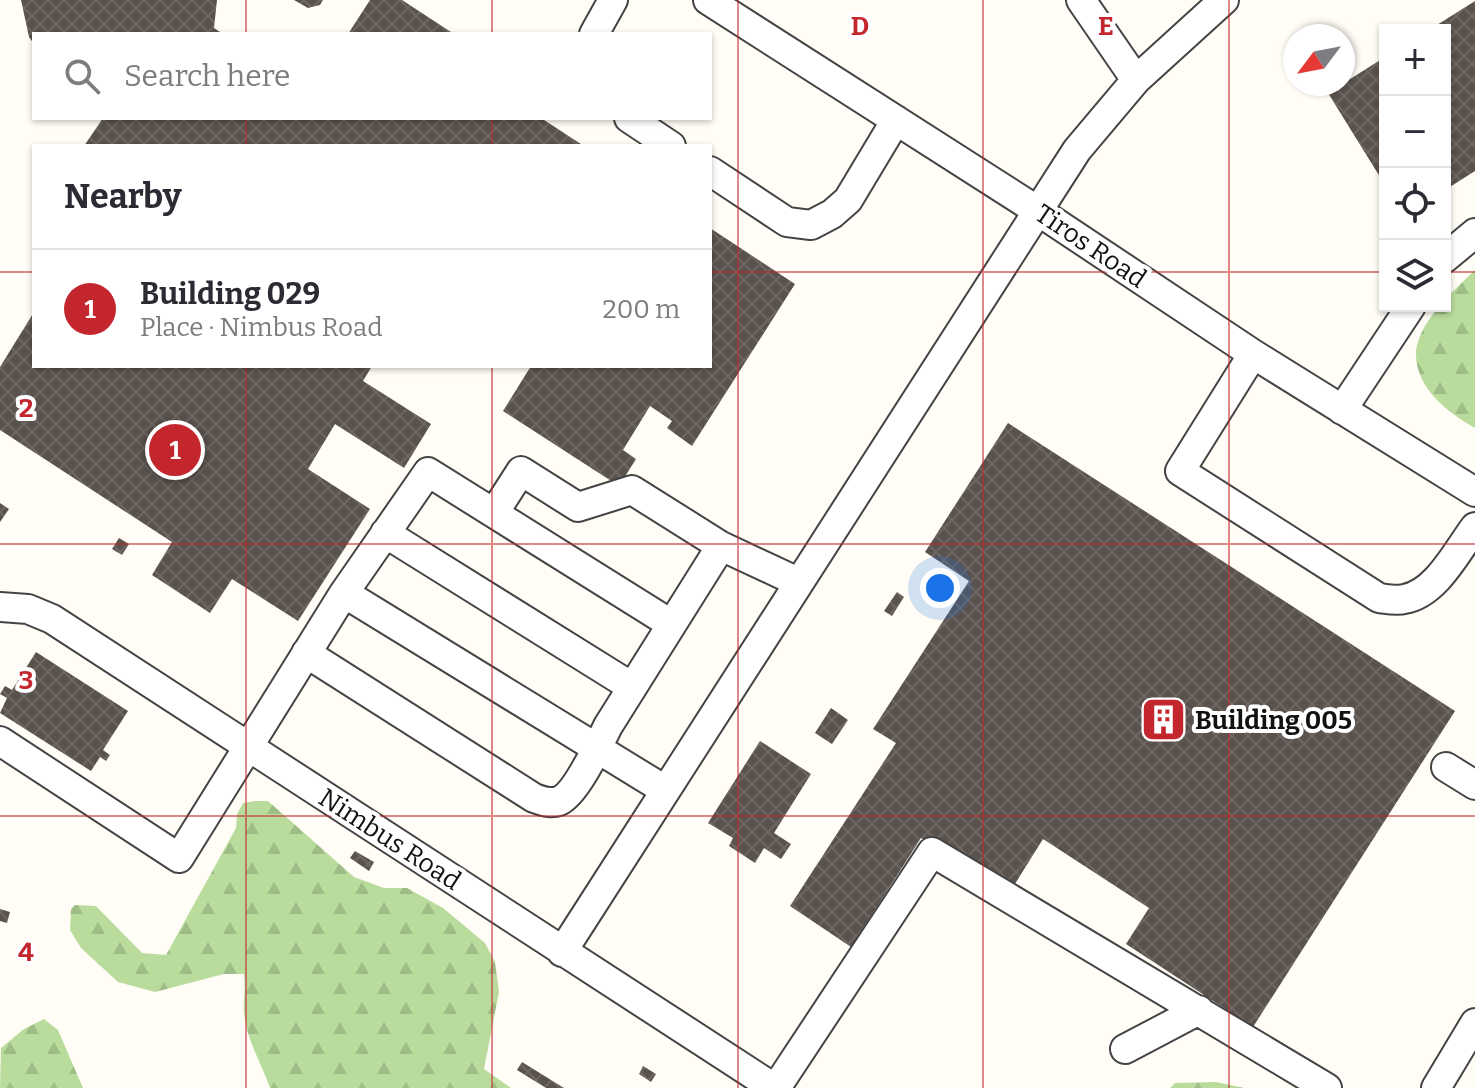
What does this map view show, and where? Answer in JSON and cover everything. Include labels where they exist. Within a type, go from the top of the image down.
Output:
[{"type":"street","points":[[595,32],[613,0]]},
{"type":"street","name":"Tiros Road","points":[[708,0],[1038,211],[1253,354],[1475,492]]},
{"type":"street","points":[[1081,0],[1136,80]]},
{"type":"street","points":[[562,952],[1077,150],[1136,80],[1224,0]]},
{"type":"street","points":[[632,120],[668,144]]},
{"type":"street","points":[[712,172],[787,222],[811,225],[832,214],[848,200],[896,120]]},
{"type":"street","points":[[1451,253],[1475,233]]},
{"type":"street","points":[[1342,410],[1407,312]]},
{"type":"street","points":[[1253,354],[1180,471],[1379,598],[1404,600],[1420,594],[1436,580],[1475,527]]},
{"type":"street","points":[[494,513],[521,471],[578,507],[632,490],[721,546],[798,582]]},
{"type":"street","points":[[0,741],[179,858],[344,593],[428,472],[671,624]]},
{"type":"street","points":[[385,533],[632,687]]},
{"type":"street","points":[[306,653],[534,798],[546,803],[560,801],[597,749],[632,687],[721,546]]},
{"type":"street","points":[[344,593],[665,790]]},
{"type":"street","name":"Nimbus Road","points":[[0,607],[28,609],[52,619],[775,1088]]},
{"type":"street","points":[[1446,767],[1475,785]]},
{"type":"street","points":[[775,1088],[932,852],[1327,1088]]},
{"type":"street","points":[[1125,1049],[1199,1010]]},
{"type":"street","points":[[1436,1088],[1475,1023]]},
{"type":"green space","points":[[1475,270],[1475,428],[1444,407],[1427,387],[1417,364],[1416,351],[1422,333],[1434,312],[1451,312],[1451,293]]},
{"type":"green space","points":[[268,801],[354,877],[384,888],[407,888],[443,908],[485,943],[495,962],[499,992],[484,1069],[511,1088],[270,1088],[246,1023],[244,974],[224,974],[155,992],[118,982],[81,948],[70,930],[71,909],[75,905],[96,906],[142,953],[166,955],[236,828],[237,814],[243,803]]},
{"type":"green space","points":[[44,1019],[58,1030],[83,1088],[0,1088],[1,1048],[24,1029]]},
{"type":"green space","points":[[1216,1082],[1244,1088],[1170,1088],[1175,1083]]},
{"type":"building","points":[[21,0],[217,0],[214,28],[220,32],[32,32],[32,41]]},
{"type":"building","points":[[294,0],[323,0],[320,5],[308,8]]},
{"type":"building","points":[[370,0],[402,0],[451,32],[349,32]]},
{"type":"building","points":[[1475,1],[1475,171],[1451,186],[1451,24],[1439,24]]},
{"type":"building","points":[[1379,61],[1379,175],[1330,96],[1355,96],[1355,76]]},
{"type":"building","points":[[102,120],[544,120],[581,144],[85,144]]},
{"type":"building","points":[[712,229],[795,284],[692,446],[667,428],[672,421],[650,406],[623,450],[636,459],[619,486],[503,411],[530,368],[712,368]]},
{"type":"building","points":[[32,315],[32,368],[371,368],[363,381],[431,424],[404,468],[335,424],[308,469],[370,509],[298,621],[232,579],[210,613],[152,575],[172,542],[0,430],[0,367]]},
{"type":"building","name":"Building 005","points":[[1008,423],[1455,711],[1253,1027],[1126,944],[1149,908],[1043,839],[1013,887],[953,847],[948,856],[921,838],[851,947],[790,906],[896,743],[873,729],[969,581],[925,552]]},
{"type":"building","points":[[0,503],[9,509],[0,522]]},
{"type":"building","points":[[119,538],[129,544],[122,555],[112,549]]},
{"type":"building","points":[[897,592],[904,597],[892,616],[884,611]]},
{"type":"building","points":[[36,652],[128,711],[103,750],[110,755],[106,761],[100,757],[91,771],[0,713],[7,698],[0,694],[5,686],[12,690]]},
{"type":"building","points":[[831,708],[848,720],[832,744],[815,733]]},
{"type":"building","points":[[760,741],[811,774],[774,833],[791,844],[781,859],[764,848],[755,863],[729,846],[733,838],[708,823]]},
{"type":"building","points":[[355,851],[374,862],[369,871],[350,858]]},
{"type":"building","points":[[0,909],[10,912],[7,923],[0,921]]},
{"type":"building","points":[[522,1062],[564,1088],[546,1088],[517,1070]]},
{"type":"building","points":[[643,1066],[656,1074],[651,1082],[639,1074]]},
{"type":"place","name":"Building 029","points":[[175,450]]},
{"type":"place","name":"Building 005","points":[[1164,720]]}]
